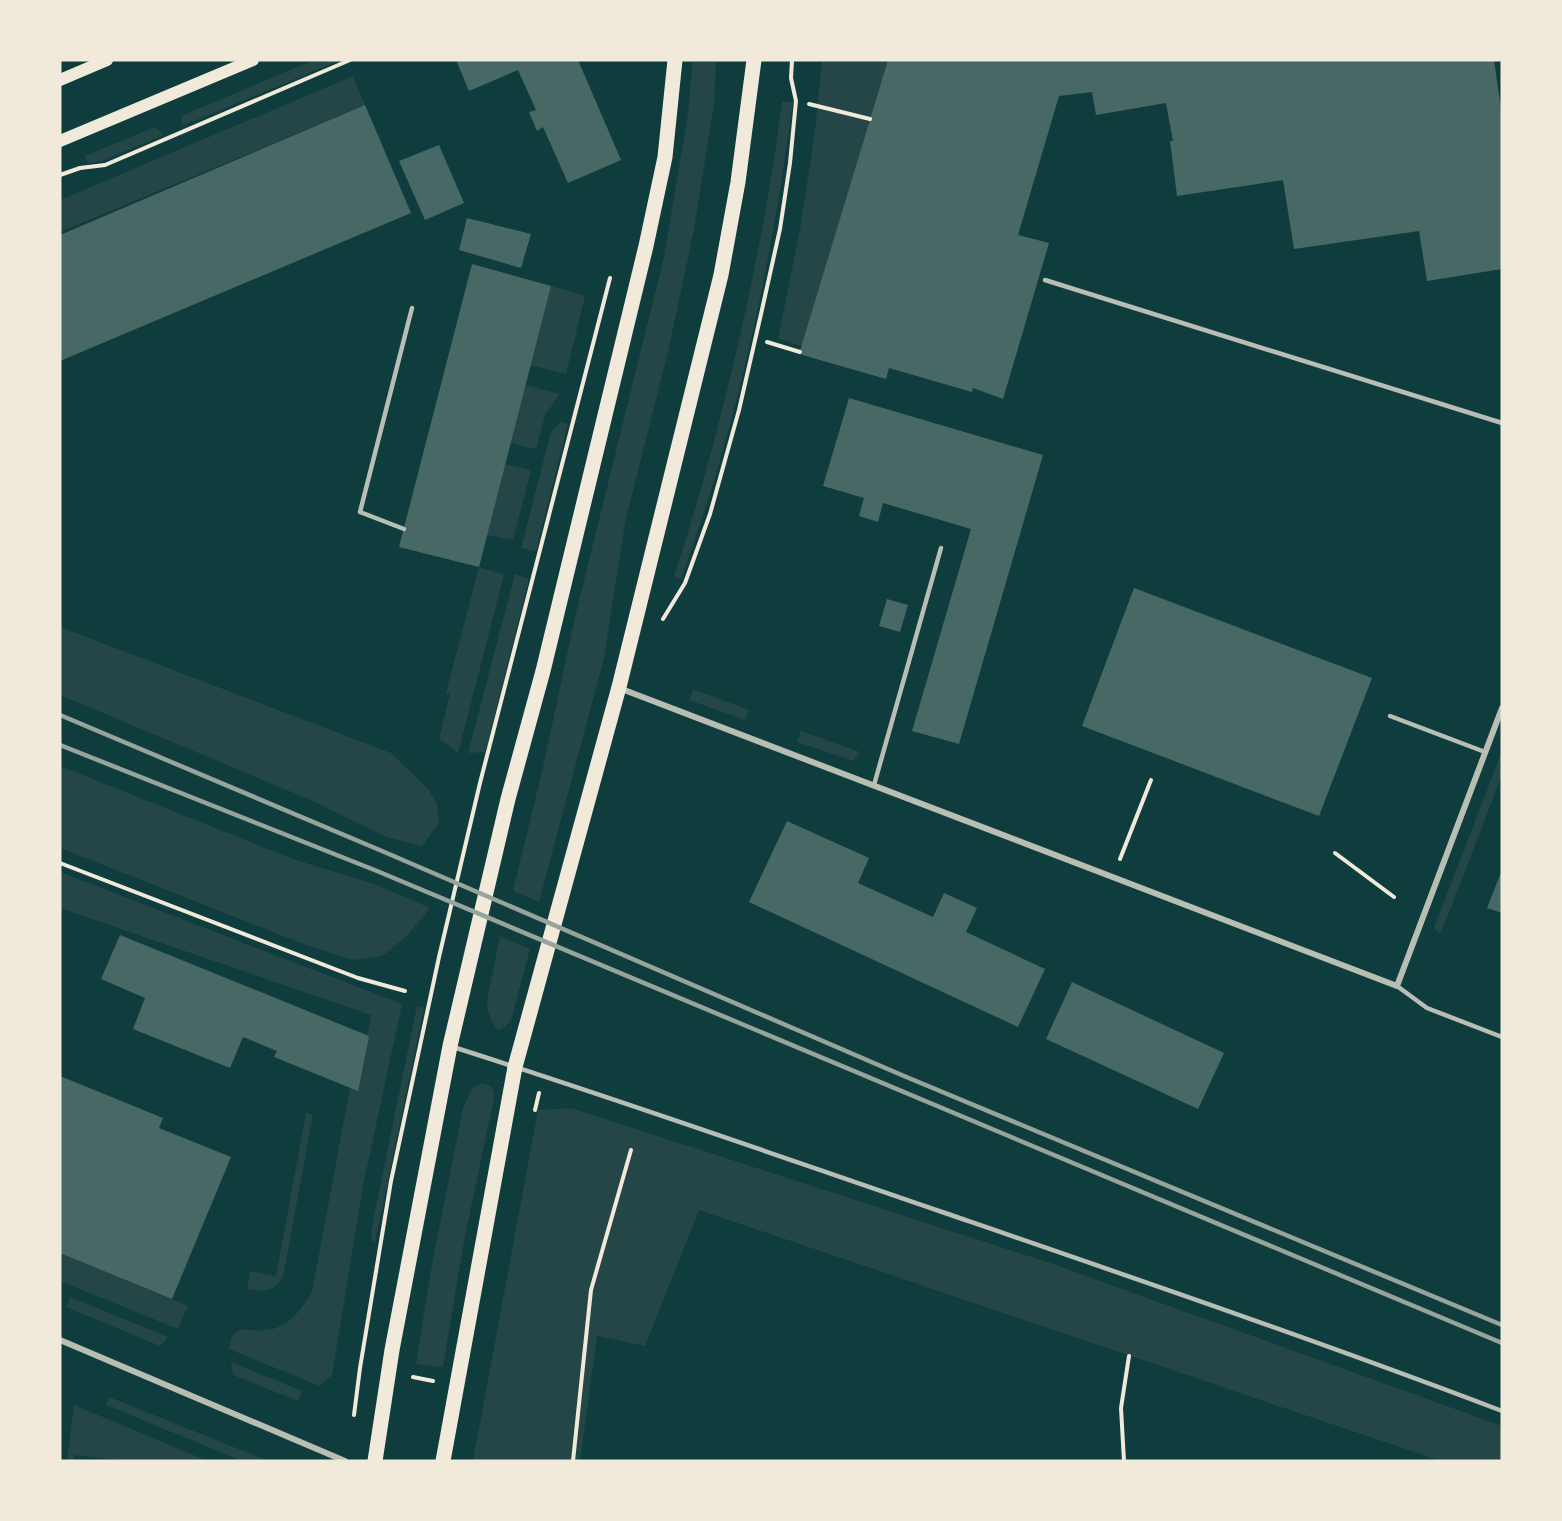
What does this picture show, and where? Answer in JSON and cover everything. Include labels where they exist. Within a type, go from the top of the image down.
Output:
[{"type":"main road","points":[[60,80],[107,60]]},
{"type":"main road","points":[[60,141],[253,60]]},
{"type":"main road","points":[[375,1461],[392,1350],[450,1046],[508,799],[543,671],[646,246],[665,157],[675,60]]},
{"type":"main road","points":[[443,1461],[515,1066],[619,687],[721,274],[738,182],[754,60]]},
{"type":"street","points":[[619,687],[1396,986],[1502,708]]},
{"type":"street","points":[[60,1340],[345,1461]]},
{"type":"lane","points":[[1045,280],[1502,423]]},
{"type":"lane","points":[[404,529],[360,512],[412,308]]},
{"type":"lane","points":[[874,785],[941,548]]},
{"type":"lane","points":[[1390,716],[1485,752]]},
{"type":"lane","points":[[1396,986],[1427,1008],[1502,1037]]},
{"type":"lane","points":[[450,1046],[515,1066],[1136,1279],[1502,1411]]},
{"type":"path","points":[[60,176],[80,168],[105,165],[350,60]]},
{"type":"path","points":[[661,622],[686,583],[710,514],[749,368],[780,229],[790,163],[796,101],[791,78],[792,60]]},
{"type":"path","points":[[809,104],[870,119]]},
{"type":"path","points":[[363,1353],[391,1181],[439,957],[480,783],[612,267]]},
{"type":"path","points":[[767,342],[800,352]]},
{"type":"path","points":[[1113,877],[1151,780]]},
{"type":"path","points":[[1335,853],[1394,897]]},
{"type":"path","points":[[60,863],[358,978],[405,991]]},
{"type":"path","points":[[573,1461],[591,1290],[632,1150]]},
{"type":"path","points":[[1124,1461],[1122,1408],[1129,1356]]},
{"type":"path","points":[[413,1377],[441,1382]]},
{"type":"shaded area","points":[[314,60],[341,60],[182,126],[181,116]]},
{"type":"shaded area","points":[[693,60],[716,61],[714,105],[694,229],[668,352],[625,523],[604,658],[539,902],[513,891],[544,763],[575,617],[664,257],[688,114]]},
{"type":"shaded area","points":[[822,60],[888,60],[802,346],[778,339],[801,224],[815,131]]},
{"type":"shaded area","points":[[353,76],[365,105],[60,232],[60,200]]},
{"type":"shaded area","points":[[782,102],[793,102],[763,284],[736,403],[681,579],[674,576],[712,448],[732,370],[761,236]]},
{"type":"shaded area","points":[[155,127],[164,135],[102,161],[88,163],[85,156]]},
{"type":"shaded area","points":[[551,286],[585,296],[566,374],[530,365]]},
{"type":"shaded area","points":[[525,385],[560,394],[545,415],[536,449],[510,443]]},
{"type":"shaded area","points":[[560,422],[568,424],[536,551],[521,548],[551,432]]},
{"type":"shaded area","points":[[505,464],[531,470],[513,540],[487,535]]},
{"type":"shaded area","points":[[479,567],[504,575],[458,753],[439,739],[450,694],[446,693]]},
{"type":"shaded area","points":[[515,574],[529,579],[485,752],[468,753]]},
{"type":"shaded area","points":[[60,627],[391,753],[428,789],[437,803],[439,823],[422,846],[386,837],[313,801],[60,695]]},
{"type":"shaded area","points":[[693,689],[749,710],[745,720],[689,700]]},
{"type":"shaded area","points":[[801,731],[860,752],[853,761],[797,742]]},
{"type":"shaded area","points":[[1502,751],[1502,775],[1449,913],[1439,933],[1434,928]]},
{"type":"shaded area","points":[[60,766],[293,859],[374,884],[430,908],[407,936],[382,956],[353,960],[306,945],[60,848]]},
{"type":"shaded area","points":[[60,872],[402,1004],[364,1181],[332,1375],[320,1386],[229,1349],[232,1336],[239,1330],[268,1330],[289,1321],[312,1292],[350,1088],[358,1090],[371,1015],[60,908]]},
{"type":"shaded area","points":[[500,936],[530,949],[511,1020],[505,1027],[498,1030],[490,1016],[487,1000]]},
{"type":"shaded area","points":[[417,1006],[424,1008],[375,1242],[372,1241],[371,1231]]},
{"type":"shaded area","points":[[481,1083],[492,1088],[494,1098],[464,1241],[443,1367],[416,1364],[431,1270],[463,1108],[472,1089]]},
{"type":"shaded area","points":[[571,1108],[1050,1263],[1502,1426],[1502,1461],[1441,1461],[699,1210],[645,1346],[597,1336],[580,1461],[473,1461],[538,1110]]},
{"type":"shaded area","points":[[306,1113],[313,1115],[283,1277],[276,1286],[268,1290],[247,1289],[250,1271],[276,1276]]},
{"type":"shaded area","points":[[60,1253],[188,1306],[178,1329],[60,1281]]},
{"type":"shaded area","points":[[70,1297],[168,1337],[160,1346],[66,1307]]},
{"type":"shaded area","points":[[231,1362],[302,1391],[298,1401],[233,1375]]},
{"type":"shaded area","points":[[109,1397],[266,1461],[242,1461],[106,1405]]},
{"type":"shaded area","points":[[74,1405],[208,1461],[124,1461],[75,1455],[74,1461],[67,1461]]},
{"type":"building","points":[[456,60],[578,60],[621,160],[568,183],[543,127],[537,131],[529,112],[536,110],[518,70],[469,91]]},
{"type":"building","points":[[888,60],[1494,60],[1502,116],[1502,269],[1427,281],[1419,231],[1294,249],[1283,180],[1177,196],[1170,141],[1173,141],[1166,103],[1096,115],[1092,92],[1059,96],[1018,235],[1049,243],[1003,399],[973,388],[972,392],[889,368],[886,379],[799,354]]},
{"type":"building","points":[[365,105],[411,213],[60,361],[60,235]]},
{"type":"building","points":[[439,145],[464,203],[425,220],[399,161]]},
{"type":"building","points":[[467,218],[531,234],[521,268],[459,250]]},
{"type":"building","points":[[472,264],[551,286],[479,567],[399,547]]},
{"type":"building","points":[[849,398],[1043,455],[959,744],[912,731],[971,529],[883,503],[878,522],[859,516],[864,498],[823,486]]},
{"type":"building","points":[[1134,588],[1372,678],[1319,816],[1082,726]]},
{"type":"building","points":[[887,599],[908,605],[900,632],[879,626]]},
{"type":"building","points":[[787,821],[869,858],[858,883],[933,917],[944,893],[977,908],[966,932],[1045,969],[1018,1027],[749,902]]},
{"type":"building","points":[[1502,870],[1502,913],[1487,908]]},
{"type":"building","points":[[120,935],[369,1036],[358,1091],[274,1057],[277,1051],[243,1037],[230,1068],[133,1029],[145,998],[101,979]]},
{"type":"building","points":[[1072,982],[1224,1053],[1198,1109],[1046,1039]]},
{"type":"building","points":[[60,1076],[163,1118],[159,1128],[231,1157],[172,1299],[60,1253]]},
{"type":"railway","points":[[60,715],[904,1076],[1502,1325]]},
{"type":"railway","points":[[60,745],[377,871],[1502,1343]]}]
